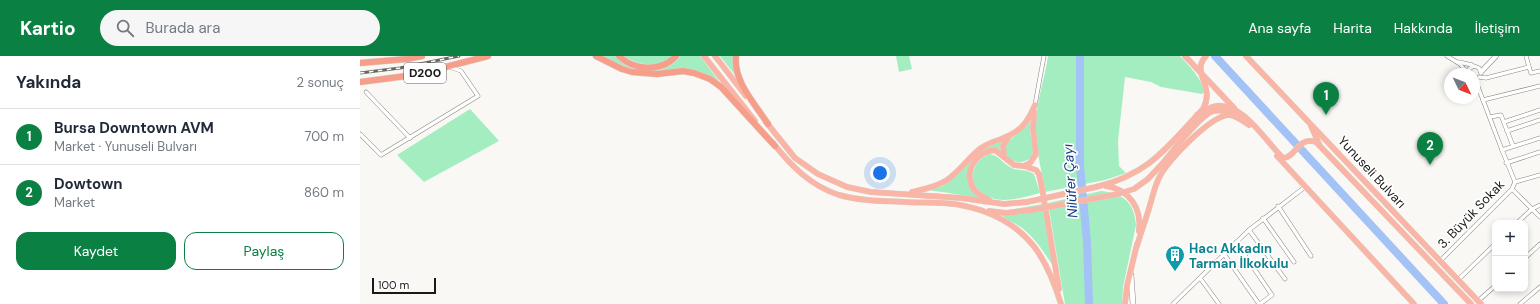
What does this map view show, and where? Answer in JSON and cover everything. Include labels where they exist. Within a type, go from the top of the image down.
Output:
[{"type":"highway","name":"D200","points":[[360,63],[407,59],[422,56]]},
{"type":"highway","name":"D200","points":[[360,82],[414,75],[488,56]]},
{"type":"highway","points":[[596,56],[622,69],[632,72],[657,74],[683,71],[694,73],[710,79],[730,97],[775,146]]},
{"type":"highway","points":[[618,56],[633,64],[651,68],[669,64],[676,56]]},
{"type":"highway","points":[[736,56],[735,65],[741,82],[768,124]]},
{"type":"main road","points":[[704,56],[775,146],[802,175],[819,186],[838,194],[860,200],[954,204],[972,207],[1008,223],[1025,235],[1034,245],[1048,268],[1061,304]]},
{"type":"main road","points":[[715,56],[795,158],[828,179],[847,187],[871,192],[908,193],[1004,204],[1027,202],[1096,187],[1122,179],[1149,164],[1158,157],[1207,103],[1207,87],[1201,74],[1201,61],[1206,56]]},
{"type":"main road","points":[[1185,56],[1414,304]]},
{"type":"main road","name":"Yunuseli Bulvarı","points":[[1248,57],[1480,303]]},
{"type":"main road","points":[[908,193],[936,186],[947,180],[983,146],[1011,135],[1022,128],[1030,117],[1035,105]]},
{"type":"main road","points":[[1024,166],[1030,162],[1036,154],[1033,129],[1035,105]]},
{"type":"main road","points":[[1197,115],[1216,106],[1224,106],[1236,111],[1251,122],[1283,158],[1285,158],[1304,142],[1312,141],[1320,146]]},
{"type":"main road","points":[[981,211],[1006,213],[1032,210],[1118,194],[1134,189],[1148,179],[1197,124],[1211,112],[1220,110],[1227,111],[1242,118]]},
{"type":"main road","points":[[1125,304],[1127,286],[1132,265],[1154,189],[1169,162],[1196,135],[1215,120],[1229,115],[1238,118],[1249,125]]},
{"type":"main road","points":[[1306,118],[1320,146]]},
{"type":"main road","points":[[1008,161],[1003,153],[1003,149],[1005,142],[1011,135]]},
{"type":"main road","name":"Yunuseli Bulvarı","points":[[1320,146],[1471,304]]},
{"type":"main road","points":[[994,203],[983,197],[971,183],[970,174],[972,165],[978,157],[988,150],[995,150],[1014,165],[1024,166],[1036,170],[1039,174],[1061,304]]},
{"type":"main road","points":[[1096,187],[1106,186],[1118,189],[1125,193],[1133,201],[1139,218],[1137,246]]},
{"type":"main road","points":[[1132,265],[1133,304]]},
{"type":"street","points":[[1035,105],[1044,56]]},
{"type":"street","points":[[1447,56],[1456,61],[1479,68],[1481,72],[1496,56]]},
{"type":"street","points":[[1526,56],[1531,73],[1540,71]]},
{"type":"street","points":[[1456,61],[1462,68]]},
{"type":"street","points":[[360,134],[381,155],[478,96],[461,71],[456,68],[448,67]]},
{"type":"street","points":[[1480,78],[1486,78],[1529,67]]},
{"type":"street","points":[[1483,100],[1540,86]]},
{"type":"street","points":[[1480,91],[1514,182]]},
{"type":"street","points":[[366,92],[410,138]]},
{"type":"street","points":[[1504,122],[1540,110]]},
{"type":"street","points":[[1490,117],[1501,115],[1513,146]]},
{"type":"street","points":[[1507,131],[1540,120]]},
{"type":"street","points":[[1502,150],[1540,138]]},
{"type":"street","points":[[1506,163],[1540,152]]},
{"type":"street","name":"3. Büyük Sokak","points":[[1440,261],[1512,189],[1514,182],[1540,175]]},
{"type":"street","points":[[1173,304],[1249,230],[1278,206],[1305,187]]},
{"type":"street","points":[[1512,189],[1540,217]]},
{"type":"street","points":[[1520,220],[1532,209],[1540,205]]},
{"type":"street","points":[[1278,206],[1311,256]]},
{"type":"street","points":[[1263,218],[1294,262]]},
{"type":"street","points":[[1249,230],[1285,279]]},
{"type":"street","points":[[1224,254],[1260,304],[1272,295],[1236,242]]},
{"type":"street","points":[[1527,256],[1540,244]]},
{"type":"street","points":[[1458,280],[1492,247]]},
{"type":"street","points":[[1200,278],[1218,302],[1213,304]]},
{"type":"street","points":[[1520,304],[1540,286]]},
{"type":"street","points":[[1480,303],[1492,289]]},
{"type":"green space","points":[[601,56],[615,56],[629,64],[656,69],[671,65],[680,56],[700,56],[719,81],[695,71],[629,69]]},
{"type":"green space","points":[[624,56],[673,56],[662,63],[649,65],[636,62]]},
{"type":"green space","points":[[720,56],[733,56],[735,75]]},
{"type":"green space","points":[[896,56],[909,56],[912,69],[899,72]]},
{"type":"green space","points":[[1048,56],[1180,56],[1198,77],[1204,92],[1202,94],[1161,87],[1151,82],[1125,77],[1118,141],[1119,166],[1126,173],[1105,180],[1045,192],[1038,151],[1036,116]]},
{"type":"green space","points":[[470,109],[499,141],[424,182],[397,155]]},
{"type":"green space","points":[[1031,119],[1030,132],[1033,153],[1028,160],[1020,162],[1011,160],[1006,153],[1008,142],[1027,126]]},
{"type":"green space","points":[[1003,140],[1000,150],[994,148],[985,151],[977,161],[968,177],[983,199],[927,190],[941,187],[949,182],[983,149]]},
{"type":"green space","points":[[989,154],[998,157],[1013,168],[1028,171],[1034,174],[1040,193],[1014,199],[1001,200],[988,197],[981,193],[973,182],[974,169],[982,158]]},
{"type":"green space","points":[[1101,191],[1116,194],[1126,200],[1133,210],[1135,217],[1136,225],[1123,287],[1122,304],[1065,304],[1048,203]]},
{"type":"green space","points":[[1042,204],[1053,266],[1043,250],[1031,236],[1022,228],[1001,215],[997,210],[1009,210]]},
{"type":"waterway","name":"Nilüfer Çayı","points":[[1080,56],[1080,165],[1087,242],[1089,304]]},
{"type":"waterway","points":[[1215,56],[1444,304]]},
{"type":"railway","points":[[360,73],[400,68],[459,56]]},
{"type":"place","name":"Bursa Downtown AVM","points":[[1326,115]]},
{"type":"place","name":"Dowtown","points":[[1430,165]]},
{"type":"place","name":"Hacı Akkadın Tarman İlkokulu","points":[[1175,272]]}]
